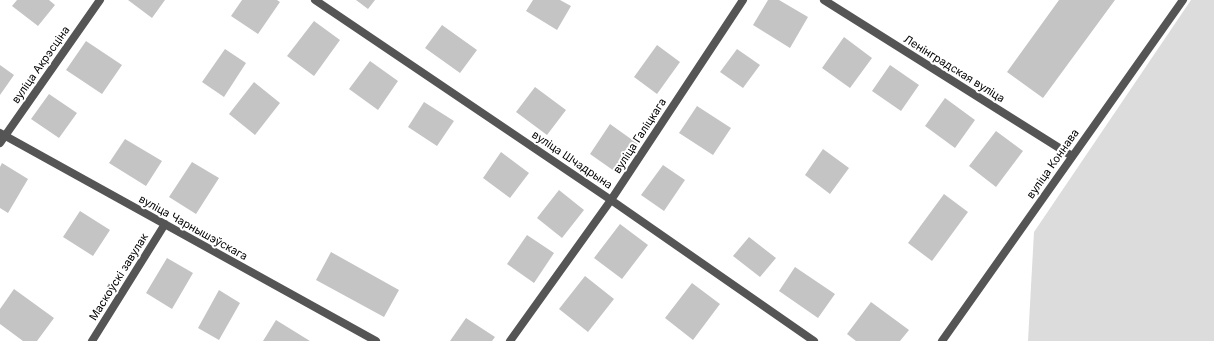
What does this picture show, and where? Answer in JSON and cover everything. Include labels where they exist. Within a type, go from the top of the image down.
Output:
[{"type":"street","name":"вуліца Акрэсціна","points":[[2,137],[100,0]]},
{"type":"street","name":"вуліца Шчадрына","points":[[315,0],[611,200],[814,341]]},
{"type":"street","name":"вуліца Галіцкага","points":[[510,341],[611,200],[743,0]]},
{"type":"street","name":"Ленінградская вуліца","points":[[824,0],[1072,156]]},
{"type":"street","name":"вуліца Коннава","points":[[942,341],[1183,0]]},
{"type":"street","name":"вуліца Чарнышэўскага","points":[[2,137],[165,224],[376,341]]},
{"type":"street","name":"Маскоўскі завулак","points":[[92,341],[165,224]]},
{"type":"shaded area","points":[[1191,0],[1214,0],[1214,341],[1028,341],[1034,232]]},
{"type":"building","points":[[17,0],[49,0],[55,5],[38,26],[12,6]]},
{"type":"building","points":[[128,0],[165,0],[152,18]]},
{"type":"building","points":[[242,0],[277,0],[280,2],[258,34],[231,16]]},
{"type":"building","points":[[356,0],[375,0],[368,9]]},
{"type":"building","points":[[533,0],[560,0],[571,6],[557,30],[526,11]]},
{"type":"building","points":[[768,0],[779,0],[808,17],[790,48],[753,25]]},
{"type":"building","points":[[1059,0],[1115,0],[1043,98],[1007,72]]},
{"type":"building","points":[[314,21],[340,40],[314,76],[287,56]]},
{"type":"building","points":[[442,25],[477,50],[460,73],[425,48]]},
{"type":"building","points":[[844,37],[872,58],[850,88],[822,68]]},
{"type":"building","points":[[86,41],[122,65],[102,94],[66,70]]},
{"type":"building","points":[[657,45],[680,62],[657,94],[634,77]]},
{"type":"building","points":[[225,49],[246,63],[224,97],[202,82]]},
{"type":"building","points":[[737,49],[760,65],[743,88],[720,72]]},
{"type":"building","points":[[370,61],[398,81],[378,110],[349,89]]},
{"type":"building","points":[[0,65],[14,75],[0,95]]},
{"type":"building","points":[[890,65],[919,85],[901,111],[872,91]]},
{"type":"building","points":[[254,82],[280,103],[255,135],[229,114]]},
{"type":"building","points":[[535,87],[566,110],[547,135],[516,112]]},
{"type":"building","points":[[49,94],[77,113],[59,138],[31,119]]},
{"type":"building","points":[[945,98],[975,120],[955,148],[925,126]]},
{"type":"building","points":[[424,102],[454,121],[437,146],[408,127]]},
{"type":"building","points":[[697,106],[731,128],[713,155],[679,133]]},
{"type":"building","points":[[610,124],[638,144],[617,173],[590,154]]},
{"type":"building","points":[[996,131],[1023,151],[996,187],[969,166]]},
{"type":"building","points":[[125,139],[162,161],[146,186],[109,163]]},
{"type":"building","points":[[823,149],[849,168],[830,194],[805,175]]},
{"type":"building","points":[[501,152],[529,173],[510,198],[483,178]]},
{"type":"building","points":[[192,162],[219,178],[196,214],[169,197]]},
{"type":"building","points":[[2,163],[28,179],[8,213],[0,208],[0,167]]},
{"type":"building","points":[[663,165],[685,180],[664,211],[641,195]]},
{"type":"building","points":[[559,190],[584,210],[562,238],[537,218]]},
{"type":"building","points":[[944,194],[968,212],[932,261],[908,243]]},
{"type":"building","points":[[80,211],[110,230],[93,256],[63,237]]},
{"type":"building","points":[[620,224],[648,245],[622,279],[594,258]]},
{"type":"building","points":[[527,235],[554,253],[534,283],[507,264]]},
{"type":"building","points":[[749,237],[776,258],[760,277],[733,256]]},
{"type":"building","points":[[331,252],[399,290],[384,317],[316,280]]},
{"type":"building","points":[[167,258],[193,273],[172,309],[146,293]]},
{"type":"building","points":[[795,267],[835,294],[818,318],[779,291]]},
{"type":"building","points":[[585,276],[614,299],[588,332],[559,309]]},
{"type":"building","points":[[692,283],[720,304],[693,340],[665,318]]},
{"type":"building","points":[[14,289],[54,318],[37,341],[23,341],[0,324],[0,309]]},
{"type":"building","points":[[219,290],[240,303],[219,340],[198,328]]},
{"type":"building","points":[[871,302],[909,330],[900,341],[856,341],[847,334]]},
{"type":"building","points":[[466,318],[495,337],[492,341],[450,341]]},
{"type":"building","points":[[276,320],[310,341],[263,341]]}]
